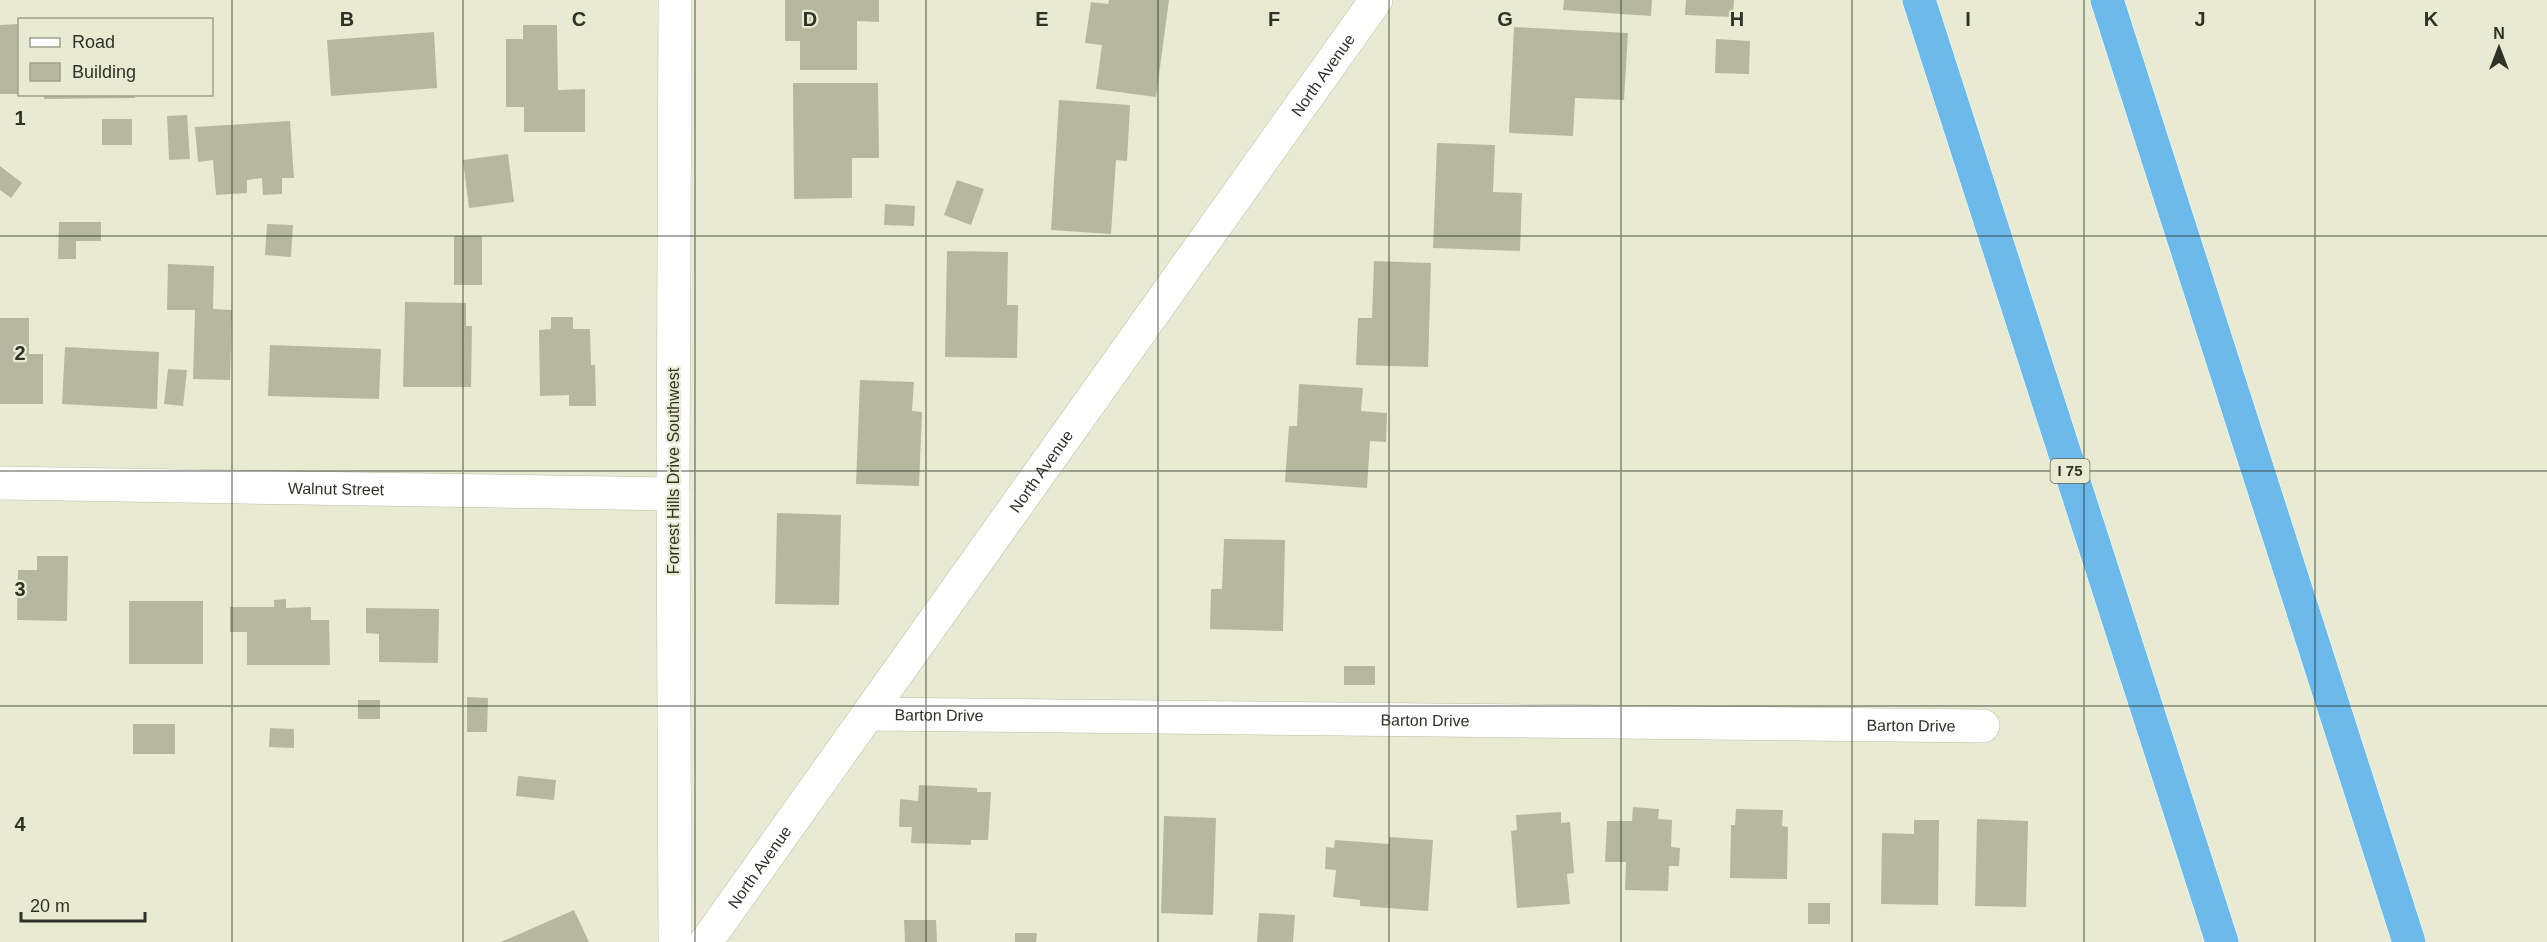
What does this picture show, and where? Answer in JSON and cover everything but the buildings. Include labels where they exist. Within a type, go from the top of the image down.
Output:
[{"type":"highway","name":"I 75","points":[[1919,0],[2222,942]]},
{"type":"highway","points":[[2107,0],[2409,942]]},
{"type":"street","name":"Forrest Hills Drive Southwest","points":[[675,0],[673,494],[675,942]]},
{"type":"street","name":"North Avenue","points":[[706,942],[1376,0]]},
{"type":"street","name":"Walnut Street","points":[[0,483],[673,494]]},
{"type":"street","name":"Barton Drive","points":[[869,714],[1983,726]]}]
